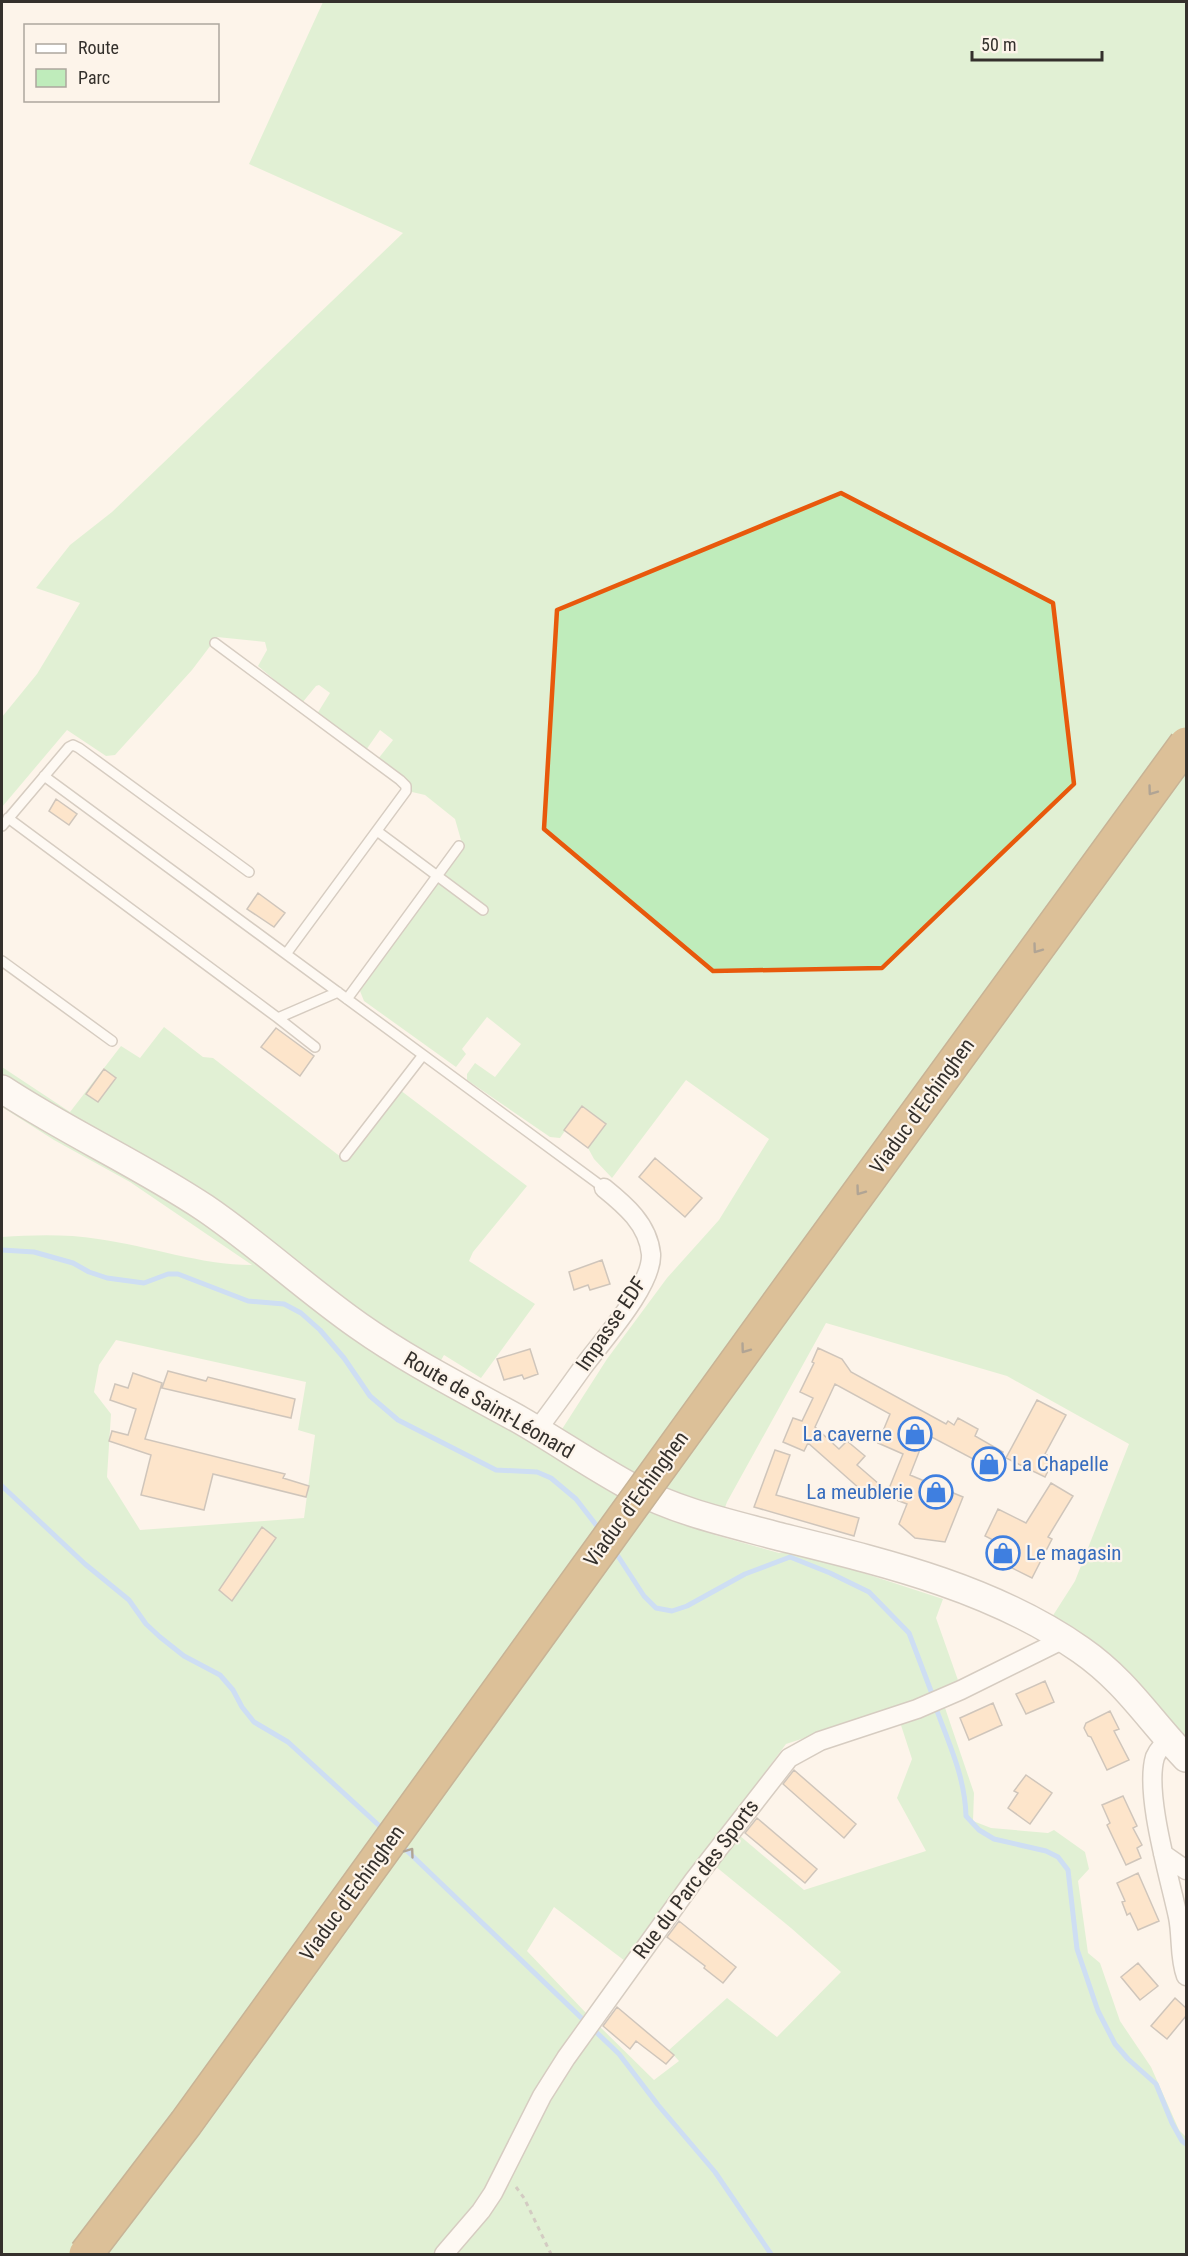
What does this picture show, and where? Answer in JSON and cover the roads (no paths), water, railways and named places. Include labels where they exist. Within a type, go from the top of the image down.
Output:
[{"type":"highway","name":"Viaduc d'Echinghen","points":[[86,2254],[193,2114],[781,1299],[1186,744]]},
{"type":"highway","name":"Viaduc d'Echinghen","points":[[115,2254],[238,2091],[806,1303],[1186,783]]},
{"type":"street","name":"Route de Saint-Léonard","points":[[2,1089],[44,1116],[166,1183],[240,1234],[329,1304],[396,1351],[537,1430],[635,1489],[658,1500],[726,1523],[923,1575],[973,1593],[1027,1618],[1064,1639],[1112,1674],[1178,1749]]},
{"type":"street","name":"Impasse EDF","points":[[537,1430],[627,1309],[645,1280],[651,1256],[648,1239],[640,1222],[628,1207],[604,1188]]},
{"type":"street","name":"Rue du Parc des Sports","points":[[444,2254],[481,2211],[543,2096],[582,2036],[694,1880],[789,1758],[820,1741],[917,1708],[961,1690],[1064,1639]]},
{"type":"street","points":[[1178,1749],[1158,1751],[1153,1771],[1155,1808],[1178,1918],[1186,1977]]},
{"type":"street","points":[[1163,1854],[1186,1870]]},
{"type":"lane","points":[[215,643],[406,786],[406,791],[286,954]]},
{"type":"lane","points":[[2,826],[73,745],[249,872]]},
{"type":"lane","points":[[44,776],[604,1188]]},
{"type":"lane","points":[[8,818],[278,1017],[315,1047]]},
{"type":"lane","points":[[377,831],[483,910]]},
{"type":"lane","points":[[347,999],[459,846]]},
{"type":"lane","points":[[2,961],[112,1041]]},
{"type":"lane","points":[[278,1017],[338,992]]},
{"type":"lane","points":[[345,1156],[423,1055]]},
{"type":"waterway","points":[[2,1250],[34,1252],[73,1263],[107,1278],[144,1283],[168,1274],[178,1274],[248,1301],[284,1304],[301,1313],[320,1330],[344,1358],[370,1396],[398,1420],[496,1470],[537,1472],[551,1478],[576,1499],[600,1530]]},
{"type":"waterway","points":[[2,1486],[85,1564],[129,1600],[146,1624],[160,1637],[184,1656],[220,1675],[254,1722],[288,1742],[385,1831]]},
{"type":"waterway","points":[[614,1550],[644,1596],[656,1608],[672,1611],[687,1606],[745,1574],[790,1557],[830,1573],[869,1592],[909,1633],[931,1691]]},
{"type":"waterway","points":[[937,1711],[960,1775],[966,1816],[979,1830],[994,1839],[1046,1851],[1058,1857],[1068,1870],[1077,1949],[1098,2011],[1115,2044],[1156,2084],[1172,2123],[1186,2144]]},
{"type":"waterway","points":[[401,1845],[619,2054],[658,2105],[715,2172],[771,2254]]},
{"type":"place","name":"La caverne","points":[[915,1434]]},
{"type":"place","name":"La Chapelle","points":[[989,1464]]},
{"type":"place","name":"La meublerie","points":[[936,1492]]},
{"type":"place","name":"Le magasin","points":[[1003,1553]]}]
